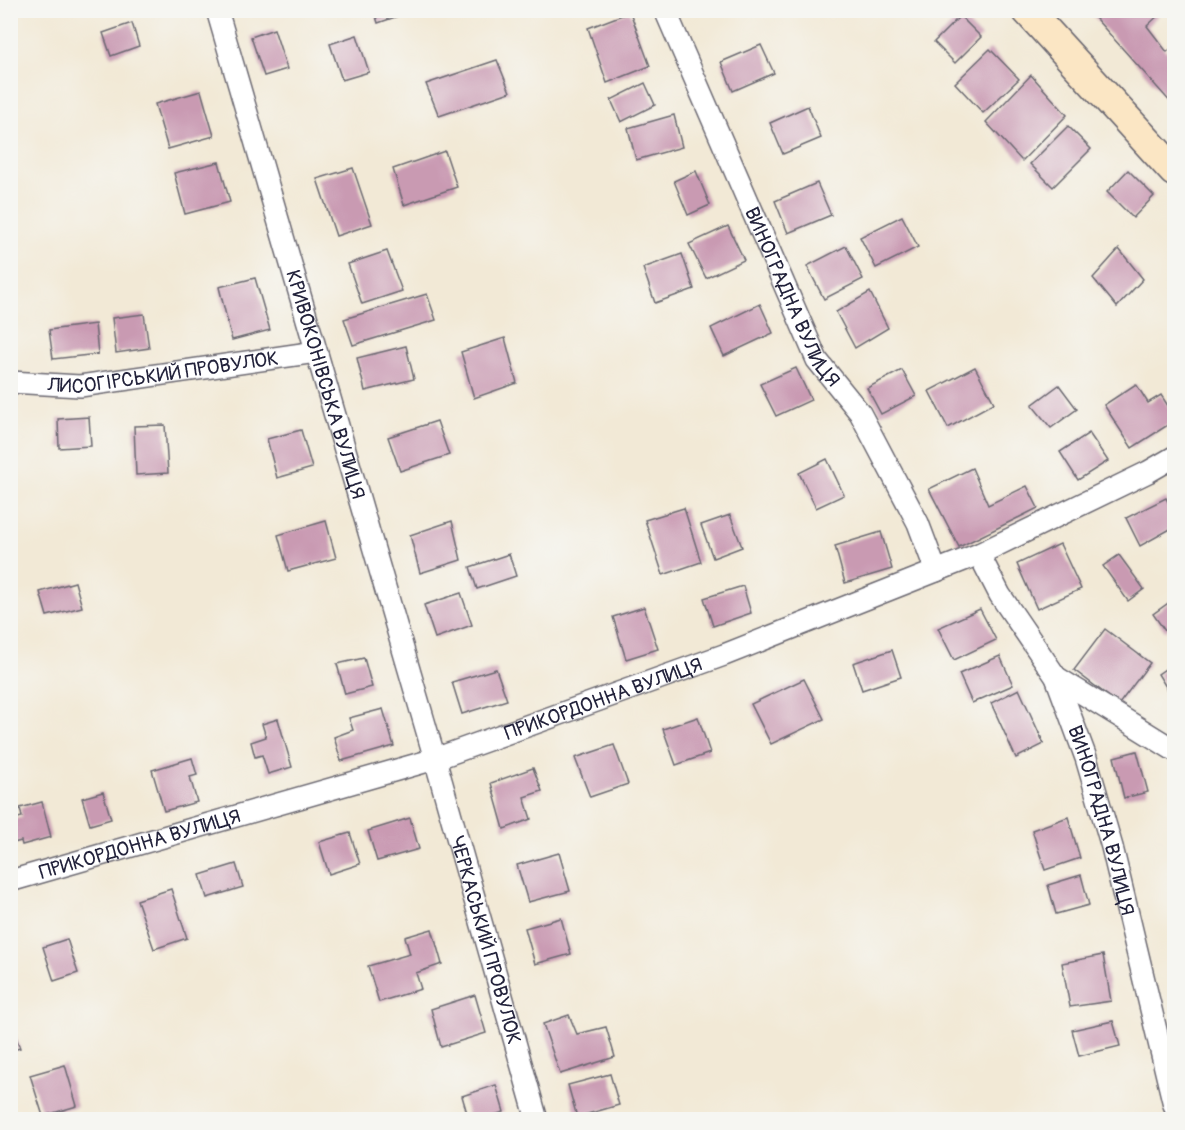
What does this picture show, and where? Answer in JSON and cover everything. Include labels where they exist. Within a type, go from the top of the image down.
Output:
[{"type":"main road","points":[[1027,10],[1174,171]]},
{"type":"street","name":"КРИВОКОНІВСЬКА ВУЛИЦЯ","points":[[218,10],[435,759]]},
{"type":"street","name":"ВИНОГРАДНА ВУЛИЦЯ","points":[[665,10],[817,360],[860,413],[918,523],[936,572]]},
{"type":"street","name":"ЛИСОГІРСЬКИЙ ПРОВУЛОК","points":[[10,382],[80,386],[316,352]]},
{"type":"street","name":"ПРИКОРДОННА ВУЛИЦЯ","points":[[10,881],[435,759],[724,656],[979,554],[1174,458]]},
{"type":"street","name":"ВИНОГРАДНА ВУЛИЦЯ","points":[[979,554],[1000,595],[1056,677],[1086,758],[1112,846],[1174,1105]]},
{"type":"street","points":[[1056,677],[1174,750]]},
{"type":"street","name":"ЧЕРКАСЬКИЙ ПРОВУЛОК","points":[[435,759],[537,1119]]},
{"type":"building","points":[[374,10],[403,10],[404,14],[378,23]]},
{"type":"building","points":[[1088,10],[1164,10],[1147,26],[1167,52],[1174,46],[1173,105]]},
{"type":"building","points":[[630,12],[650,66],[607,83],[588,28]]},
{"type":"building","points":[[960,16],[981,37],[955,63],[934,42]]},
{"type":"building","points":[[132,23],[139,46],[111,56],[103,33]]},
{"type":"building","points":[[274,29],[287,69],[264,76],[251,37]]},
{"type":"building","points":[[357,35],[369,72],[342,80],[330,44]]},
{"type":"building","points":[[761,45],[774,73],[733,91],[721,62]]},
{"type":"building","points":[[990,49],[1019,79],[983,113],[955,83]]},
{"type":"building","points":[[497,60],[510,92],[439,116],[426,84]]},
{"type":"building","points":[[1031,75],[1067,115],[1022,161],[986,122]]},
{"type":"building","points":[[645,83],[655,105],[621,122],[611,100]]},
{"type":"building","points":[[201,91],[214,136],[168,149],[155,104]]},
{"type":"building","points":[[808,106],[821,138],[783,154],[770,123]]},
{"type":"building","points":[[674,115],[682,147],[636,160],[628,128]]},
{"type":"building","points":[[1068,126],[1091,149],[1053,187],[1030,164]]},
{"type":"building","points":[[445,151],[457,187],[404,205],[393,169]]},
{"type":"building","points":[[219,162],[230,202],[185,214],[174,173]]},
{"type":"building","points":[[353,168],[372,224],[336,236],[317,179]]},
{"type":"building","points":[[1128,170],[1154,196],[1133,218],[1107,192]]},
{"type":"building","points":[[696,171],[710,205],[688,215],[674,181]]},
{"type":"building","points":[[817,183],[831,215],[788,233],[775,201]]},
{"type":"building","points":[[902,216],[918,247],[876,268],[860,237]]},
{"type":"building","points":[[728,226],[744,260],[706,278],[689,244]]},
{"type":"building","points":[[846,246],[863,279],[824,299],[807,266]]},
{"type":"building","points":[[1119,249],[1143,279],[1117,307],[1093,278]]},
{"type":"building","points":[[387,251],[402,291],[362,304],[348,264]]},
{"type":"building","points":[[682,254],[694,289],[655,303],[643,268]]},
{"type":"building","points":[[255,278],[270,330],[232,340],[219,287]]},
{"type":"building","points":[[870,292],[888,328],[855,348],[836,312]]},
{"type":"building","points":[[427,294],[436,320],[353,345],[344,319]]},
{"type":"building","points":[[760,304],[773,333],[724,356],[711,328]]},
{"type":"building","points":[[144,314],[149,348],[116,353],[112,318]]},
{"type":"building","points":[[95,324],[98,354],[53,359],[49,330]]},
{"type":"building","points":[[505,338],[517,383],[474,398],[461,352]]},
{"type":"building","points":[[406,346],[414,379],[365,391],[357,358]]},
{"type":"building","points":[[975,367],[994,403],[948,428],[929,391]]},
{"type":"building","points":[[796,368],[811,400],[776,416],[760,384]]},
{"type":"building","points":[[902,370],[916,396],[881,414],[867,388]]},
{"type":"building","points":[[1136,384],[1148,403],[1161,395],[1174,415],[1174,421],[1132,448],[1104,405]]},
{"type":"building","points":[[1059,385],[1077,409],[1051,428],[1032,405]]},
{"type":"building","points":[[89,417],[91,446],[59,448],[58,419]]},
{"type":"building","points":[[437,421],[449,455],[400,471],[388,437]]},
{"type":"building","points":[[165,425],[168,473],[136,475],[134,426]]},
{"type":"building","points":[[301,430],[312,468],[277,478],[267,439]]},
{"type":"building","points":[[1089,433],[1108,461],[1078,480],[1060,452]]},
{"type":"building","points":[[827,459],[844,495],[816,508],[799,473]]},
{"type":"building","points":[[972,468],[988,505],[1027,486],[1038,508],[959,547],[929,489]]},
{"type":"building","points":[[1166,498],[1174,514],[1174,527],[1140,546],[1126,518]]},
{"type":"building","points":[[684,508],[701,562],[663,575],[645,520]]},
{"type":"building","points":[[730,515],[742,547],[713,558],[701,525]]},
{"type":"building","points":[[326,521],[336,558],[288,571],[278,535]]},
{"type":"building","points":[[452,521],[461,560],[420,573],[410,535]]},
{"type":"building","points":[[881,532],[892,569],[845,583],[835,546]]},
{"type":"building","points":[[1060,544],[1081,589],[1037,609],[1017,564]]},
{"type":"building","points":[[509,554],[516,576],[477,589],[470,567]]},
{"type":"building","points":[[1119,555],[1144,589],[1128,601],[1103,566]]},
{"type":"building","points":[[75,582],[82,607],[47,616],[40,592]]},
{"type":"building","points":[[743,586],[751,613],[713,626],[704,598]]},
{"type":"building","points":[[461,593],[472,625],[435,638],[424,605]]},
{"type":"building","points":[[1174,599],[1174,625],[1165,631],[1153,614]]},
{"type":"building","points":[[644,607],[658,649],[626,659],[613,617]]},
{"type":"building","points":[[980,609],[996,640],[954,660],[938,628]]},
{"type":"building","points":[[1105,629],[1150,663],[1119,704],[1074,670]]},
{"type":"building","points":[[892,650],[901,677],[862,690],[853,663]]},
{"type":"building","points":[[1000,656],[1013,685],[972,703],[959,674]]},
{"type":"building","points":[[364,658],[372,687],[345,694],[337,664]]},
{"type":"building","points":[[1174,663],[1174,700],[1158,674]]},
{"type":"building","points":[[496,669],[507,700],[462,714],[452,682]]},
{"type":"building","points":[[804,679],[824,719],[771,744],[751,704]]},
{"type":"building","points":[[1019,689],[1044,744],[1016,758],[991,703]]},
{"type":"building","points":[[383,709],[394,746],[341,761],[334,737],[353,730],[349,718]]},
{"type":"building","points":[[698,717],[710,753],[676,765],[663,729]]},
{"type":"building","points":[[278,719],[292,767],[268,774],[262,755],[255,757],[251,742],[266,737],[262,724]]},
{"type":"building","points":[[614,745],[628,784],[590,797],[575,758]]},
{"type":"building","points":[[1137,751],[1148,792],[1124,798],[1114,757]]},
{"type":"building","points":[[192,758],[197,775],[190,777],[197,802],[164,811],[152,770]]},
{"type":"building","points":[[533,768],[542,791],[524,797],[531,819],[504,829],[491,783]]},
{"type":"building","points":[[103,792],[111,819],[90,825],[82,798]]},
{"type":"building","points":[[42,802],[51,837],[22,845],[21,841],[10,844],[10,820],[22,817],[20,808]]},
{"type":"building","points":[[1068,817],[1080,858],[1045,870],[1032,830]]},
{"type":"building","points":[[410,818],[419,849],[377,861],[368,831]]},
{"type":"building","points":[[350,833],[360,864],[329,874],[319,842]]},
{"type":"building","points":[[559,853],[570,891],[528,902],[517,865]]},
{"type":"building","points":[[236,864],[243,887],[207,898],[200,875]]},
{"type":"building","points":[[1081,875],[1089,905],[1056,914],[1048,885]]},
{"type":"building","points":[[171,889],[187,938],[154,949],[137,900]]},
{"type":"building","points":[[561,918],[571,954],[535,964],[525,928]]},
{"type":"building","points":[[432,929],[442,964],[416,973],[421,989],[379,1002],[368,966],[410,954],[405,937]]},
{"type":"building","points":[[67,939],[78,973],[54,981],[43,947]]},
{"type":"building","points":[[1103,955],[1111,1001],[1070,1007],[1062,963]]},
{"type":"building","points":[[475,995],[486,1033],[441,1047],[431,1009]]},
{"type":"building","points":[[569,1015],[577,1034],[606,1027],[615,1057],[560,1074],[543,1024]]},
{"type":"building","points":[[10,1021],[20,1048],[10,1051]]},
{"type":"building","points":[[1113,1021],[1120,1046],[1079,1056],[1072,1030]]},
{"type":"building","points":[[65,1065],[77,1106],[43,1116],[30,1075]]},
{"type":"building","points":[[610,1074],[619,1105],[577,1117],[568,1085]]},
{"type":"building","points":[[496,1085],[504,1112],[478,1120],[469,1120],[462,1096]]},
{"type":"building","points":[[741,1114],[742,1120],[715,1120],[715,1118]]}]
